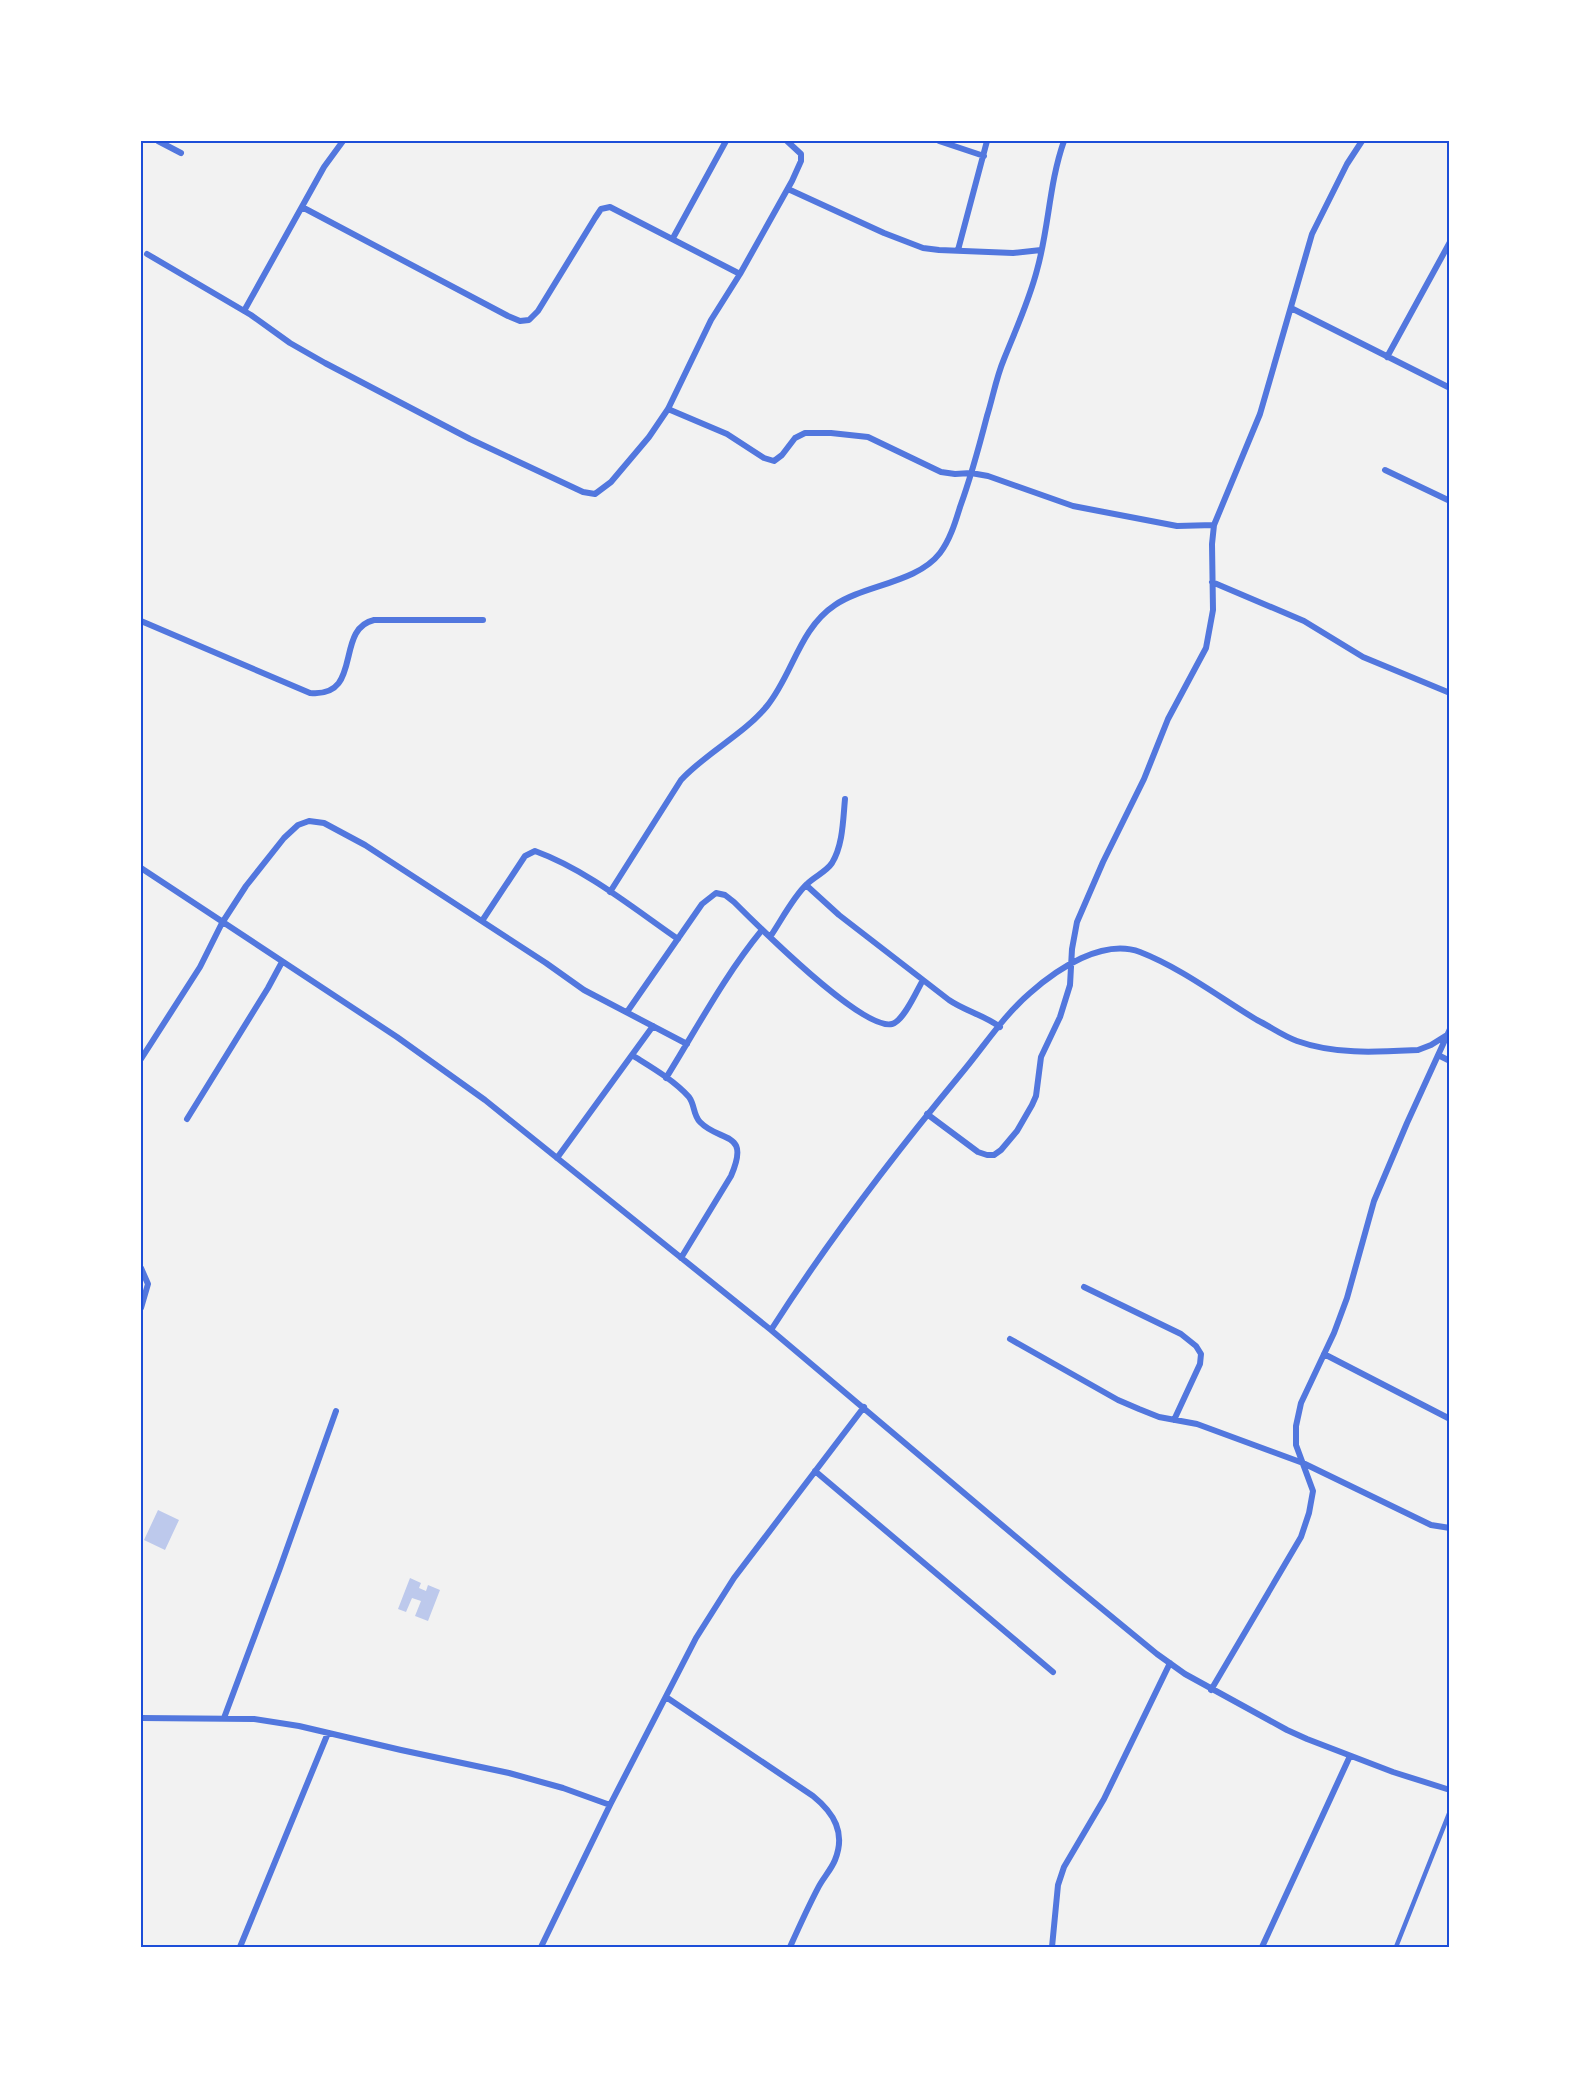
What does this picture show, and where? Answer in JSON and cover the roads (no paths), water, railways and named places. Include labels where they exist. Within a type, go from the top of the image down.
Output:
[{"type":"street","points":[[158,141],[182,153]]},
{"type":"street","points":[[244,311],[324,167],[343,141]]},
{"type":"street","points":[[673,238],[726,141]]},
{"type":"street","points":[[147,254],[244,311],[290,343],[325,363],[470,439],[583,492],[595,494],[603,489],[649,437],[668,410],[711,320],[740,274],[801,162],[801,153],[787,141]]},
{"type":"street","points":[[939,141],[984,156]]},
{"type":"street","points":[[958,250],[987,141]]},
{"type":"street","points":[[610,892],[681,780],[692,768],[757,717],[768,705],[791,668],[806,635],[823,616],[835,605],[926,566],[939,554],[955,522],[972,473],[996,381],[1025,311],[1038,267],[1053,178],[1064,141]]},
{"type":"street","points":[[927,1114],[978,1152],[994,1155],[1017,1131],[1036,1096],[1041,1057],[1060,1017],[1070,985],[1074,935],[1082,909],[1147,772],[1168,719],[1206,648],[1212,623],[1214,525],[1260,414],[1312,234],[1347,164],[1362,141]]},
{"type":"street","points":[[788,189],[907,243],[939,250],[1013,253],[1041,250]]},
{"type":"street","points":[[302,207],[486,306],[520,321],[529,320],[538,311],[602,209],[610,207],[740,274]]},
{"type":"street","points":[[1388,357],[1450,242]]},
{"type":"street","points":[[1291,308],[1450,388]]},
{"type":"street","points":[[668,410],[726,434],[764,458],[774,461],[782,455],[795,438],[806,433],[868,437],[941,472],[972,473],[1004,481],[1073,506],[1177,526],[1214,525]]},
{"type":"street","points":[[1384,470],[1450,501]]},
{"type":"street","points":[[1212,582],[1304,621],[1363,657],[1450,693]]},
{"type":"street","points":[[141,621],[310,693],[320,694],[338,685],[349,659],[354,636],[365,622],[374,620],[483,620]]},
{"type":"street","points":[[770,938],[806,885],[824,872],[832,862],[843,827],[845,799]]},
{"type":"street","points":[[141,1059],[200,967],[222,923],[246,886],[284,838],[298,825],[309,821],[324,823],[349,836],[482,921],[584,990],[687,1044]]},
{"type":"street","points":[[482,921],[525,856],[535,851],[567,865],[678,939]]},
{"type":"street","points":[[141,868],[397,1037],[485,1100],[771,1330],[1067,1580],[1170,1663],[1210,1690],[1287,1730],[1426,1784],[1450,1790]]},
{"type":"street","points":[[806,885],[839,915],[957,1006],[988,1018],[1000,1027]]},
{"type":"street","points":[[627,1012],[702,904],[716,893],[725,895],[734,902],[770,938],[824,985],[871,1018],[885,1024],[893,1024],[901,1019],[923,980]]},
{"type":"street","points":[[666,1078],[727,978],[762,930]]},
{"type":"street","points":[[771,1330],[836,1233],[927,1114],[1031,991],[1073,964],[1106,949],[1126,949],[1139,952],[1194,981],[1280,1034],[1331,1050],[1418,1050],[1431,1045],[1448,1032]]},
{"type":"street","points":[[187,1119],[282,962]]},
{"type":"street","points":[[557,1158],[653,1026]]},
{"type":"street","points":[[1210,1690],[1301,1537],[1313,1491],[1296,1445],[1296,1426],[1301,1403],[1334,1333],[1358,1264],[1374,1201],[1448,1032]]},
{"type":"street","points":[[632,1055],[666,1078],[690,1099],[695,1116],[702,1125],[728,1137],[734,1143],[738,1153],[731,1176],[681,1257]]},
{"type":"street","points":[[1438,1055],[1450,1061]]},
{"type":"street","points":[[141,1268],[148,1284],[141,1308]]},
{"type":"street","points":[[1084,1287],[1181,1334],[1196,1346],[1201,1354],[1200,1364],[1174,1420]]},
{"type":"street","points":[[1010,1339],[1118,1400],[1159,1417],[1216,1431],[1303,1463],[1431,1526],[1450,1528]]},
{"type":"street","points":[[1324,1353],[1450,1419]]},
{"type":"street","points":[[541,1947],[610,1805],[696,1638],[734,1578],[864,1407]]},
{"type":"street","points":[[224,1718],[336,1411]]},
{"type":"street","points":[[815,1471],[1053,1672]]},
{"type":"street","points":[[1052,1947],[1058,1885],[1064,1867],[1104,1799],[1170,1663]]},
{"type":"street","points":[[666,1697],[813,1796],[825,1805],[835,1818],[840,1844],[835,1860],[819,1886],[790,1947]]},
{"type":"street","points":[[141,1718],[254,1719],[299,1726],[509,1773],[563,1788],[610,1805]]},
{"type":"street","points":[[240,1947],[328,1733]]},
{"type":"street","points":[[1262,1947],[1350,1755]]},
{"type":"lane","points":[[1396,1947],[1450,1811]]}]
